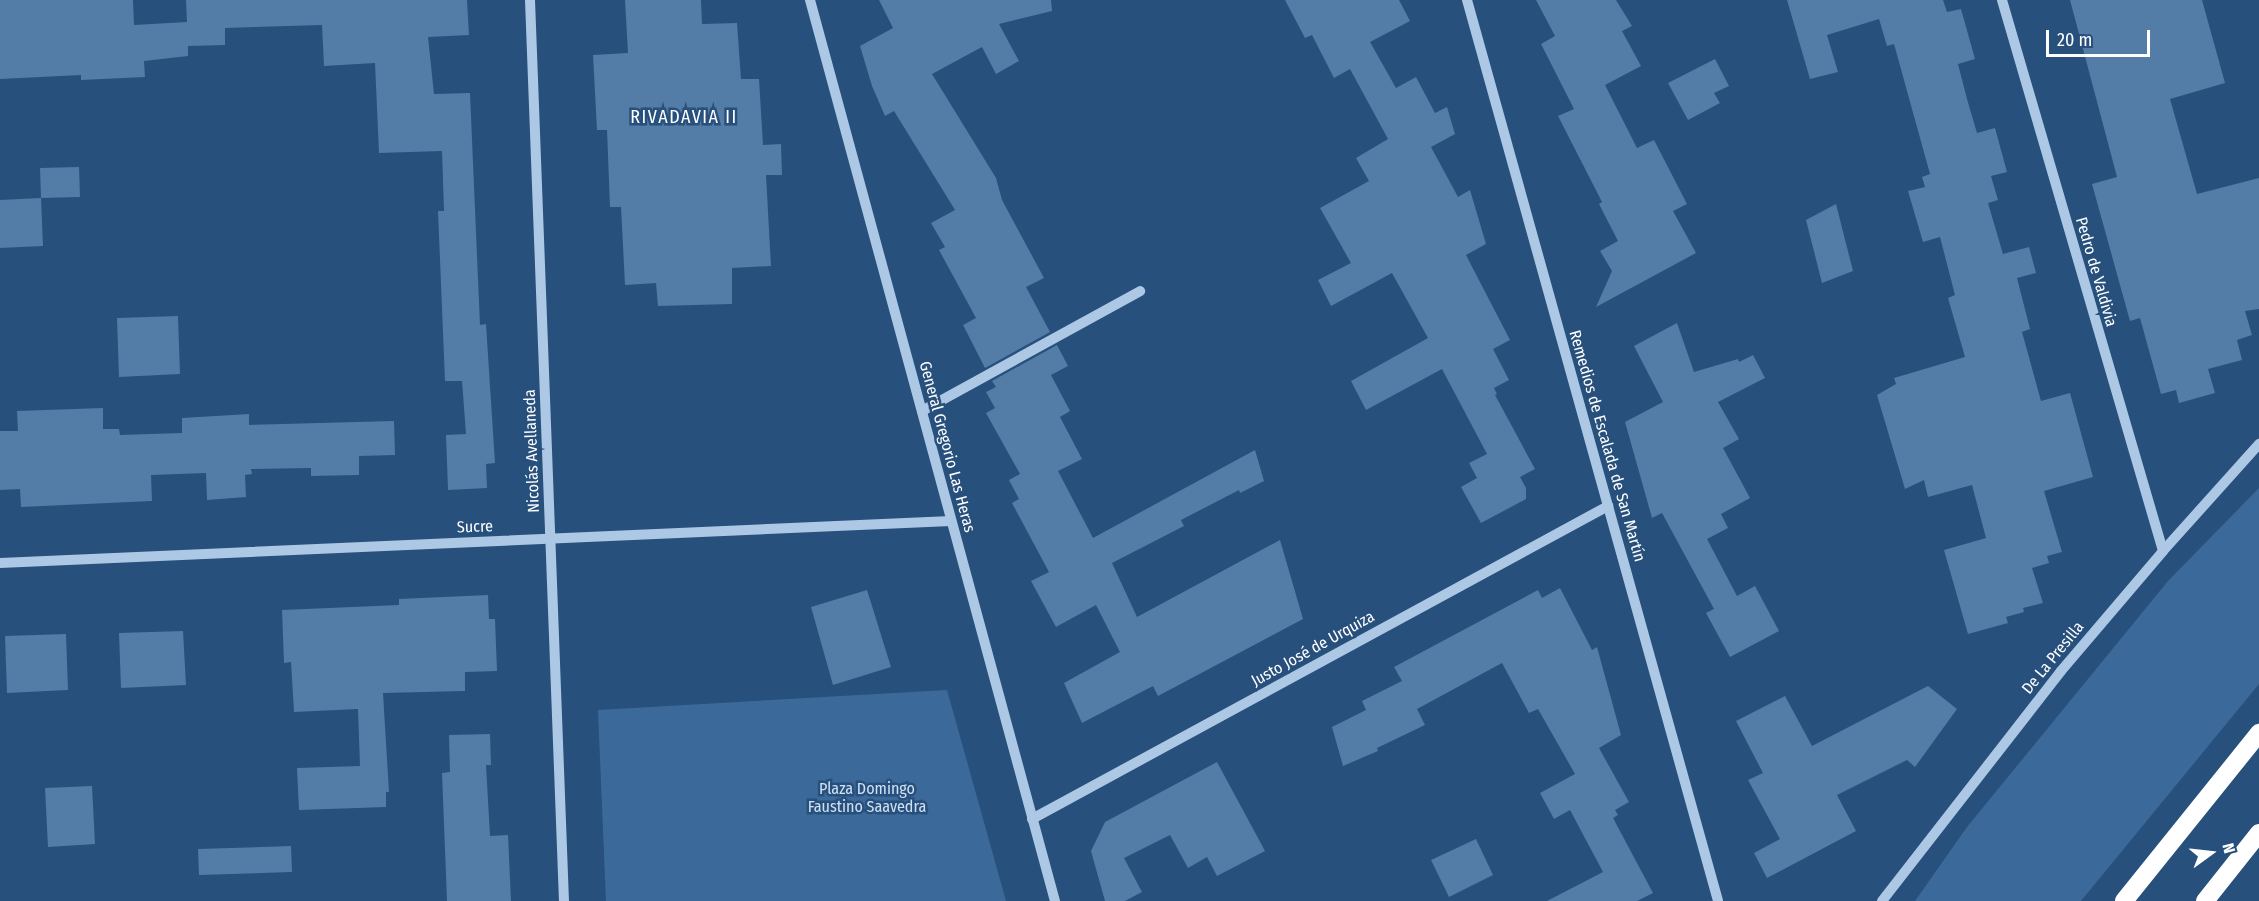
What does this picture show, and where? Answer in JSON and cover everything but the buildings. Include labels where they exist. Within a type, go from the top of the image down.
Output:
[{"type":"highway","points":[[2124,901],[2259,733]]},
{"type":"highway","points":[[2205,901],[2259,832]]},
{"type":"street","name":"Nicolás Avellaneda","points":[[530,0],[564,901]]},
{"type":"street","name":"General Gregorio Las Heras","points":[[810,0],[1054,901]]},
{"type":"street","name":"Remedios de Escalada de San Martín","points":[[1467,0],[1718,901]]},
{"type":"street","name":"Pedro de Valdivia","points":[[2002,0],[2163,551]]},
{"type":"street","points":[[922,411],[1140,291]]},
{"type":"street","name":"De La Presilla","points":[[1882,901],[2054,680],[2163,551],[2259,444]]},
{"type":"street","name":"Justo José de Urquiza","points":[[1032,819],[1608,506]]},
{"type":"street","name":"Sucre","points":[[0,562],[951,521]]},
{"type":"green space","points":[[2259,488],[2259,684],[2081,901],[1915,901],[1967,827],[2168,581]]},
{"type":"green space","name":"Plaza Domingo Faustino Saavedra","points":[[947,690],[1006,901],[606,901],[598,710]]},
{"type":"district","name":"RIVADAVIA II","points":[[684,117]]}]
